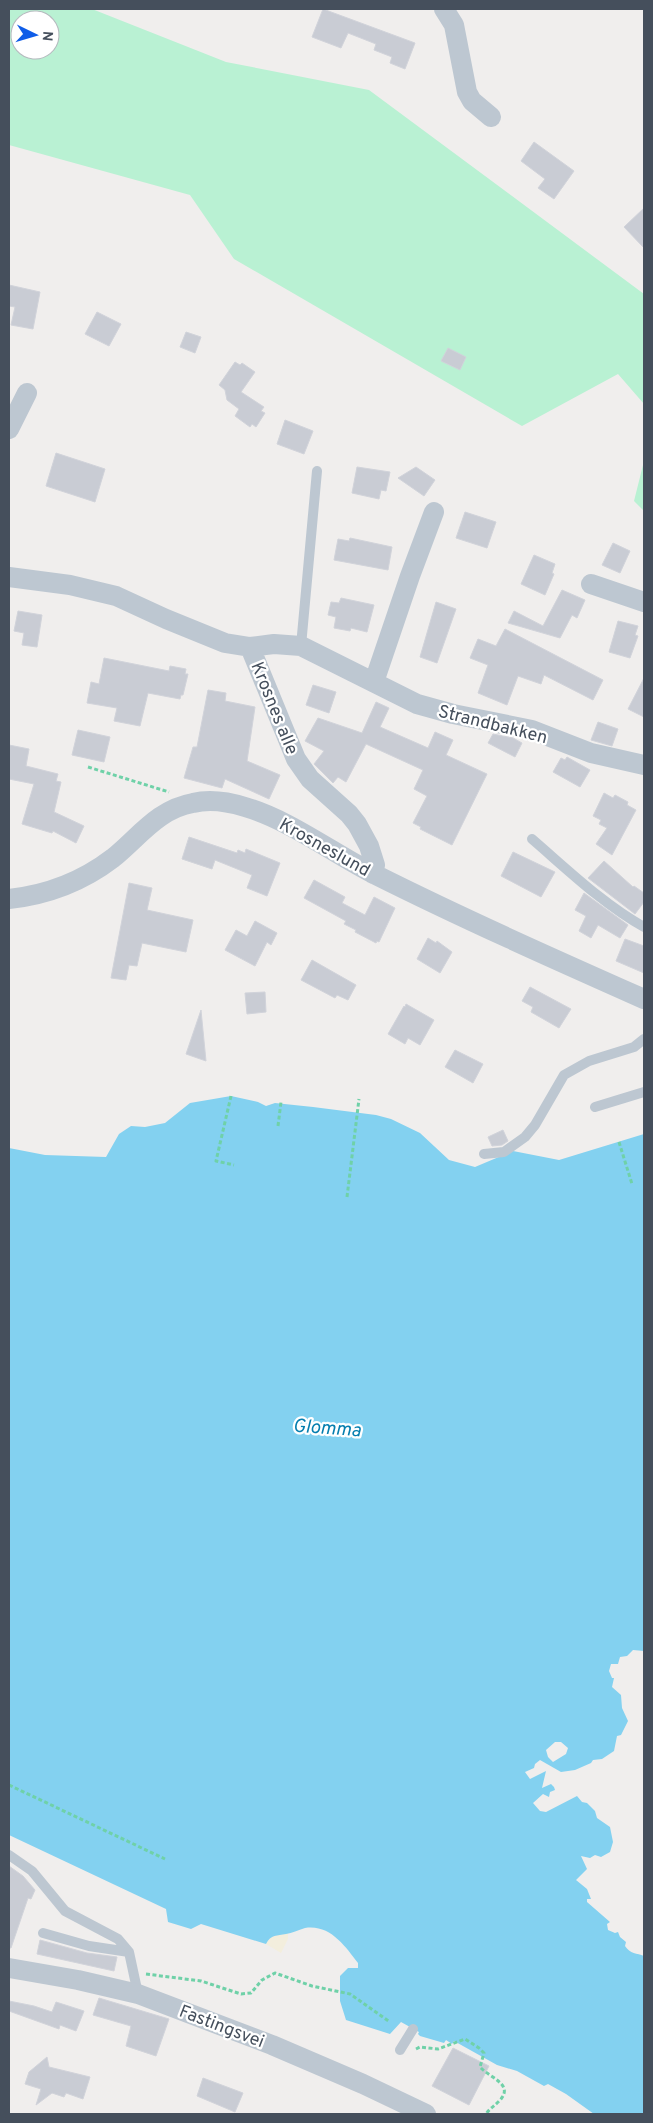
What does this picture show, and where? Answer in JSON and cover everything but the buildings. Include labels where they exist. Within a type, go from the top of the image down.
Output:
[{"type":"street","points":[[444,9],[454,25],[467,92],[472,101],[491,117]]},
{"type":"street","points":[[9,429],[28,393]]},
{"type":"street","points":[[374,682],[434,512]]},
{"type":"street","name":"Krosnes alle","points":[[9,577],[70,585],[116,596],[205,636],[225,643],[250,647],[296,759],[310,779],[349,814],[357,824],[368,846],[374,865],[374,874]]},
{"type":"street","points":[[591,584],[644,602]]},
{"type":"street","name":"Strandbakken","points":[[250,647],[274,644],[301,646],[398,695],[436,710],[532,730],[590,753],[644,765]]},
{"type":"street","name":"Krosneslund","points":[[9,899],[49,890],[90,874],[113,858],[156,819],[177,807],[204,801],[245,807],[278,821],[374,874],[516,942],[644,999]]},
{"type":"street","name":"Fastingsvei","points":[[9,1968],[78,1980],[138,1994],[272,2045],[363,2084],[426,2114]]},
{"type":"lane","points":[[301,646],[317,471]]},
{"type":"lane","points":[[532,839],[586,886],[628,918],[644,927]]},
{"type":"lane","points":[[484,1154],[504,1152],[525,1137],[535,1125],[564,1075],[589,1061],[634,1047],[644,1039]]},
{"type":"lane","points":[[596,1107],[644,1092]]},
{"type":"lane","points":[[9,1855],[32,1871],[65,1911],[118,1940],[129,1952],[138,1994]]},
{"type":"lane","points":[[43,1933],[89,1946],[129,1952]]},
{"type":"lane","points":[[400,2050],[413,2029]]},
{"type":"path","points":[[88,767],[174,793],[177,796],[177,807]]},
{"type":"path","points":[[231,1096],[216,1161],[234,1165]]},
{"type":"path","points":[[347,1197],[359,1100]]},
{"type":"path","points":[[278,1126],[281,1102]]},
{"type":"path","points":[[619,1142],[632,1184]]},
{"type":"path","points":[[9,1785],[165,1859]]},
{"type":"path","points":[[133,1973],[160,1974],[201,1981],[241,1994],[252,1993],[262,1980],[275,1973],[312,1986],[350,1994],[390,2022]]},
{"type":"path","points":[[400,2050],[401,2054],[406,2056],[420,2047],[438,2049],[465,2040],[479,2048],[484,2054],[480,2067],[504,2086],[506,2090],[505,2094],[486,2114]]},
{"type":"green space","points":[[9,9],[92,9],[226,62],[369,90],[644,294],[644,404],[618,374],[522,426],[234,259],[190,195],[9,145]]},
{"type":"green space","points":[[644,461],[644,511],[634,501]]},
{"type":"sand","points":[[288,1933],[288,1939],[281,1953],[266,1944],[273,1936]]},
{"type":"water","name":"Glomma","points":[[231,1096],[258,1102],[266,1106],[275,1103],[376,1115],[391,1119],[420,1133],[449,1160],[475,1167],[513,1151],[559,1160],[644,1134],[644,1651],[633,1650],[627,1656],[620,1657],[618,1664],[611,1664],[609,1671],[612,1678],[614,1678],[612,1687],[621,1695],[622,1708],[628,1721],[621,1735],[617,1736],[614,1751],[602,1759],[593,1760],[591,1763],[575,1770],[561,1772],[540,1760],[535,1764],[534,1768],[525,1772],[530,1779],[546,1771],[542,1788],[551,1784],[554,1787],[555,1790],[550,1792],[549,1797],[543,1794],[533,1803],[540,1811],[546,1812],[577,1796],[595,1811],[597,1818],[610,1827],[613,1842],[610,1852],[601,1857],[595,1855],[590,1858],[581,1856],[587,1869],[576,1880],[587,1889],[591,1899],[587,1899],[587,1902],[610,1922],[607,1924],[608,1930],[615,1933],[618,1932],[620,1937],[626,1942],[625,1946],[629,1951],[644,1956],[644,2114],[594,2114],[548,2084],[544,2086],[517,2071],[497,2065],[454,2041],[452,2044],[446,2040],[444,2043],[420,2036],[419,2032],[401,2022],[390,2034],[346,2020],[340,2001],[340,1976],[348,1968],[358,1968],[358,1963],[342,1943],[322,1929],[305,1928],[288,1934],[274,1936],[266,1944],[201,1924],[191,1929],[168,1922],[166,1909],[9,1835],[9,1148],[45,1155],[106,1157],[119,1134],[131,1126],[145,1127],[165,1123],[190,1103]],"holes":[[[555,1742],[561,1742],[568,1748],[566,1754],[553,1762],[548,1757],[546,1750]]]}]
